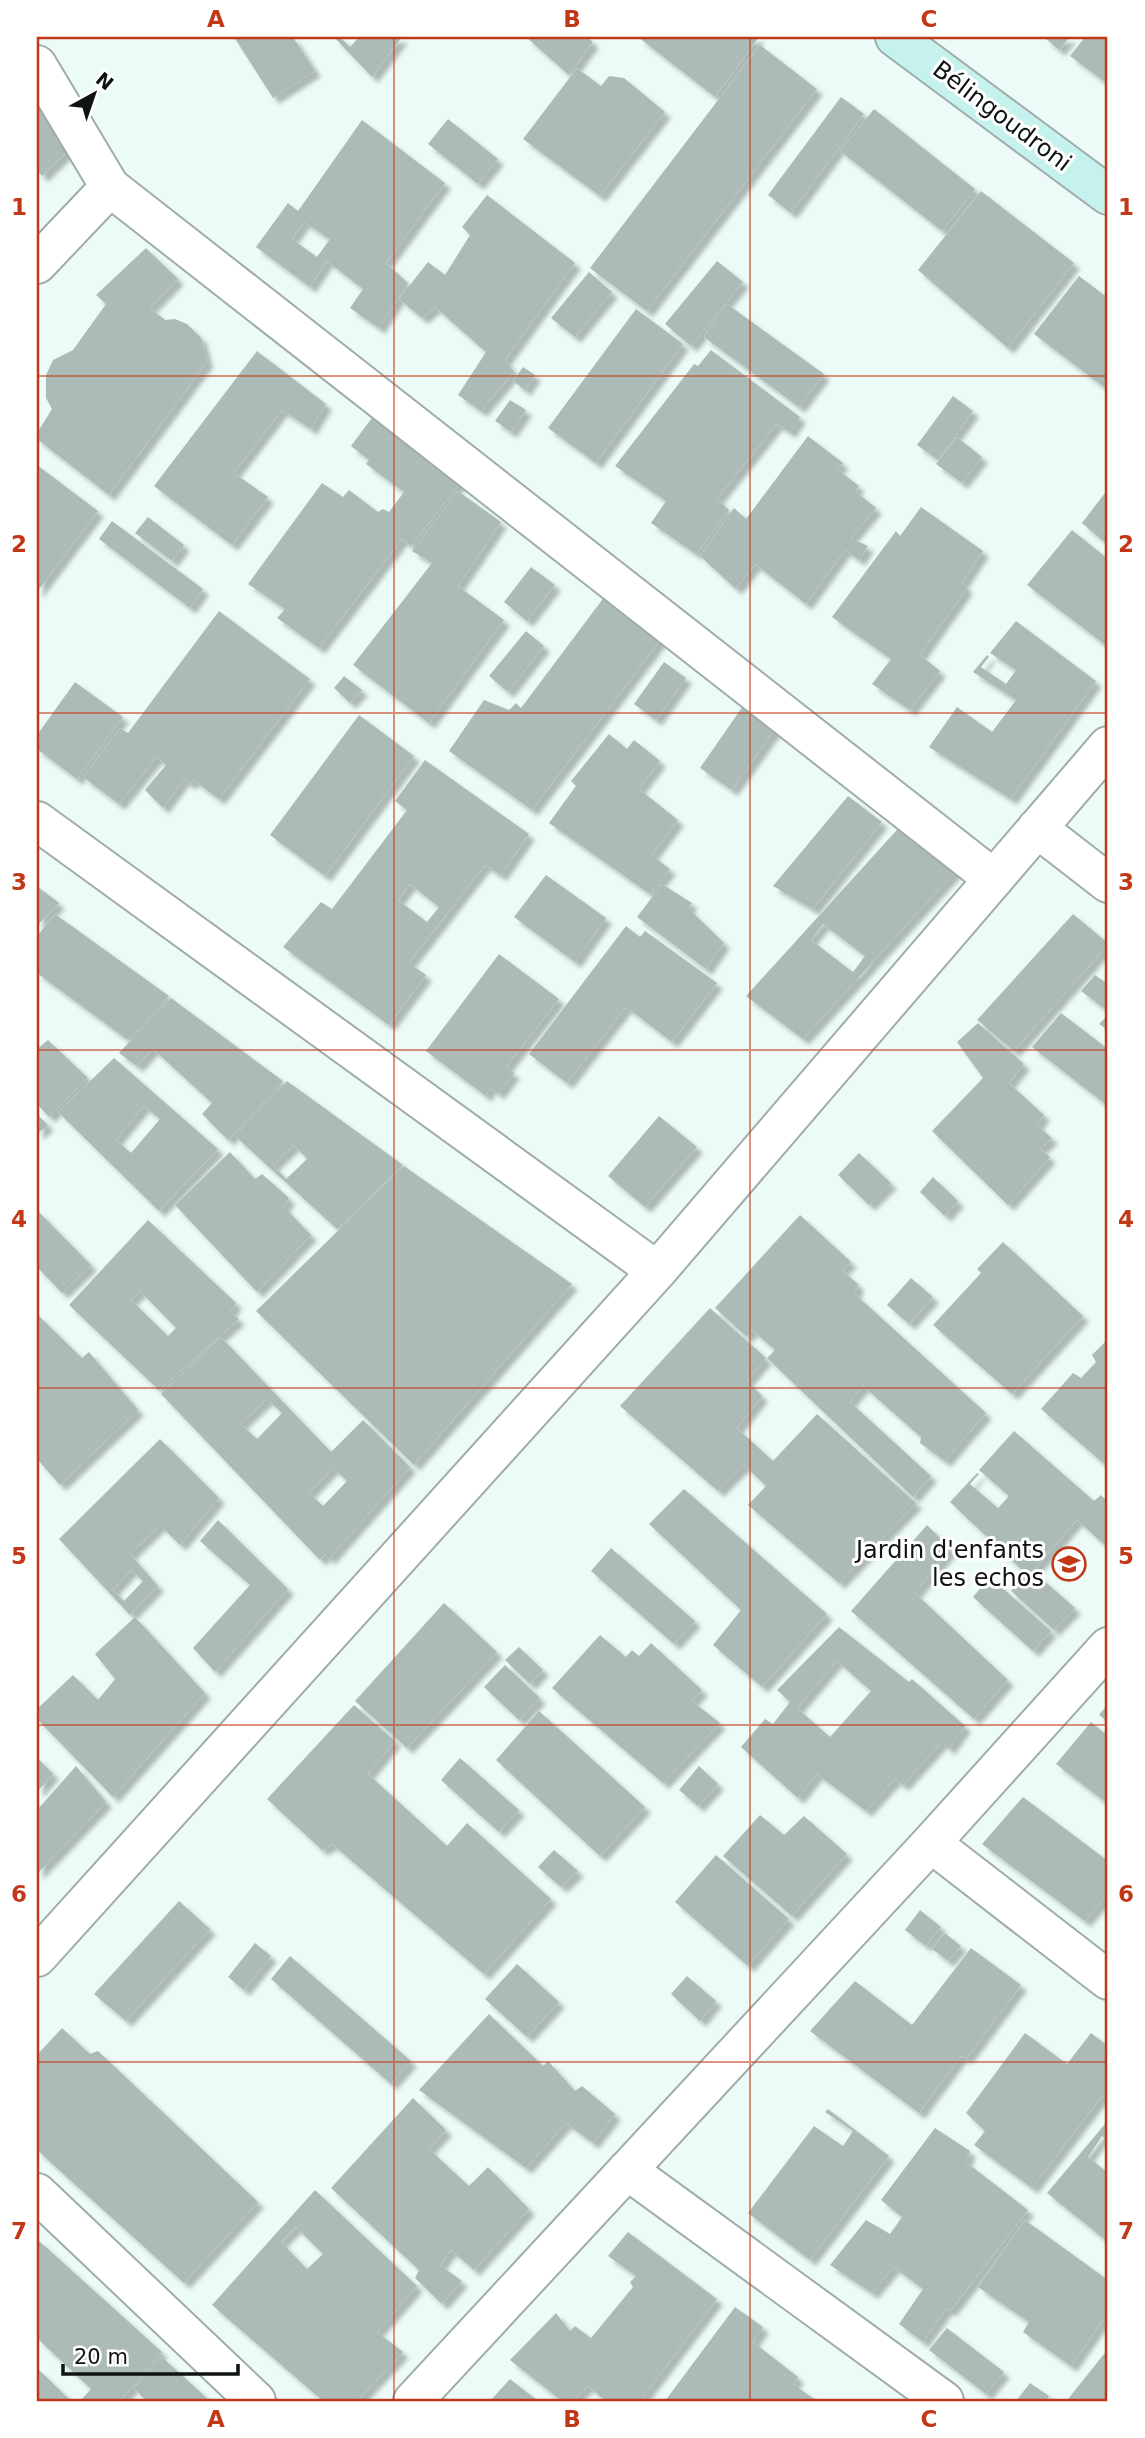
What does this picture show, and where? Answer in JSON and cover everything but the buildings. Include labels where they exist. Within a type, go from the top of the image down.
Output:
[{"type":"street","name":"Bélingoudroni","points":[[895,37],[1108,195]]},
{"type":"street","points":[[37,65],[110,187],[994,879]]},
{"type":"street","points":[[37,264],[110,187]]},
{"type":"street","points":[[37,1957],[657,1271],[1108,746]]},
{"type":"street","points":[[37,821],[657,1271]]},
{"type":"street","points":[[1037,828],[1108,883]]},
{"type":"street","points":[[414,2401],[931,1843],[1108,1647]]},
{"type":"street","points":[[931,1843],[1108,1980]]},
{"type":"street","points":[[627,2170],[944,2401]]},
{"type":"street","points":[[37,2193],[256,2401]]},
{"type":"place","name":"Jardin d'enfants les echos","points":[[1069,1564]]}]
